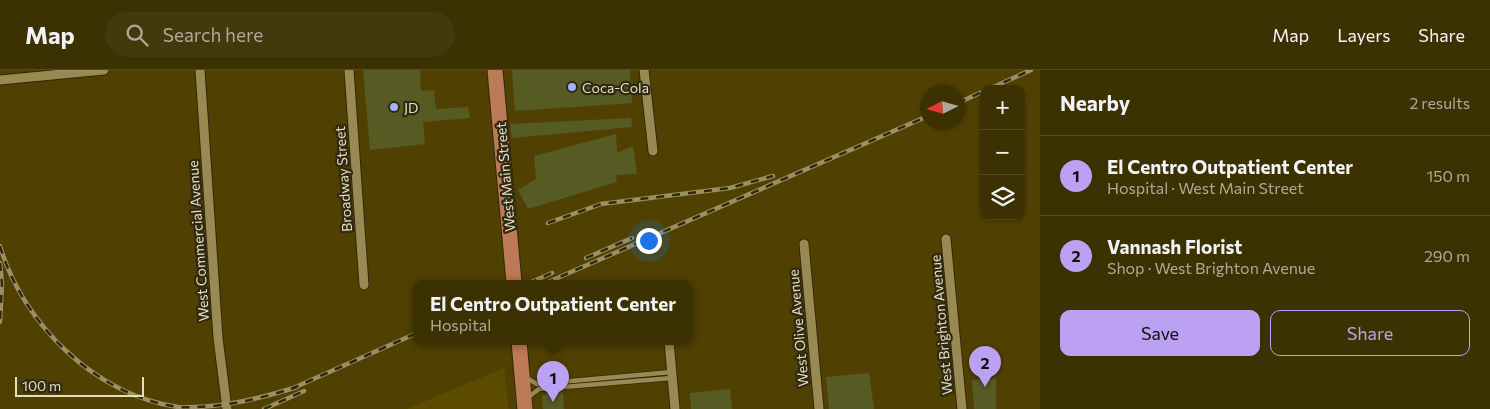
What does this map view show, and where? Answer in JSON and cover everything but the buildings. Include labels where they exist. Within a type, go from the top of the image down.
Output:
[{"type":"main road","name":"West Main Street","points":[[495,70],[514,280]]},
{"type":"main road","points":[[519,345],[525,404]]},
{"type":"street","points":[[0,80],[104,70]]},
{"type":"street","name":"West Commercial Avenue","points":[[200,70],[218,338],[228,409]]},
{"type":"street","name":"Broadway Street","points":[[349,70],[364,285]]},
{"type":"street","points":[[644,70],[653,151]]},
{"type":"street","name":"West Brighton Avenue","points":[[946,239],[962,409]]},
{"type":"street","name":"West Olive Avenue","points":[[804,244],[820,409]]},
{"type":"street","points":[[669,345],[675,409]]},
{"type":"lane","points":[[522,375],[537,384],[672,375]]},
{"type":"lane","points":[[525,404],[539,389],[672,375]]},
{"type":"shaded area","points":[[504,368],[509,409],[407,409]]},
{"type":"railway","points":[[998,85],[1031,70]]},
{"type":"railway","points":[[965,100],[980,93]]},
{"type":"railway","points":[[553,280],[920,119]]},
{"type":"railway","points":[[548,223],[601,204],[730,188],[773,176]]},
{"type":"railway","points":[[586,258],[632,238]]},
{"type":"railway","points":[[0,246],[11,275],[26,302],[45,328],[66,351],[91,371],[118,388],[147,400],[178,407],[193,407],[223,405],[297,387]]},
{"type":"railway","points":[[0,263],[2,284],[0,322]]},
{"type":"railway","points":[[536,280],[552,273]]},
{"type":"railway","points":[[291,389],[413,335]]},
{"type":"railway","points":[[264,409],[304,391]]},
{"type":"place","name":"Coca-Cola","points":[[572,87]]},
{"type":"place","name":"JD","points":[[394,107]]},
{"type":"place","name":"Vannash Florist","points":[[985,387]]},
{"type":"place","name":"El Centro Outpatient Center","points":[[553,402]]}]
